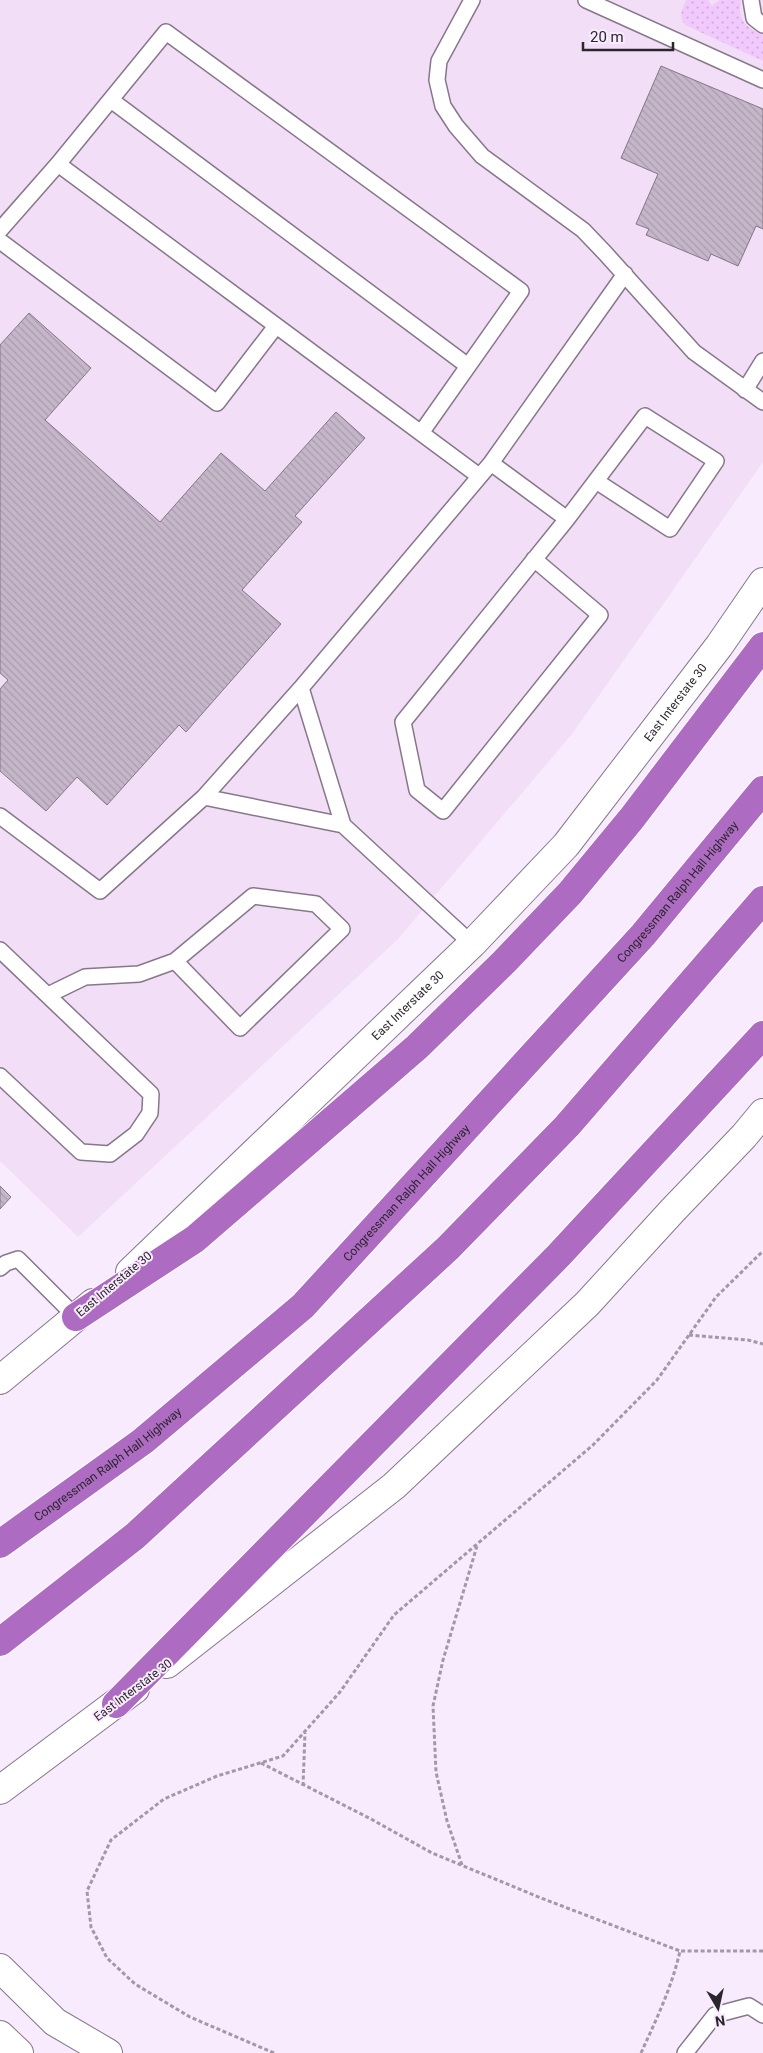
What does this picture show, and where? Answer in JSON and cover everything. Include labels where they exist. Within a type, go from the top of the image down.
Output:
[{"type":"highway","points":[[76,1317],[195,1239],[417,1047],[504,962],[570,893],[632,818],[763,646]]},
{"type":"highway","name":"Congressman Ralph Hall Highway","points":[[0,1544],[143,1441],[303,1306],[643,936],[763,790]]},
{"type":"highway","points":[[0,1642],[135,1536],[448,1248],[567,1126],[763,900]]},
{"type":"highway","points":[[116,1704],[559,1255],[763,1035]]},
{"type":"main road","name":"East Interstate 30","points":[[0,1380],[139,1265],[472,944],[566,845],[719,646],[763,582]]},
{"type":"main road","name":"East Interstate 30","points":[[0,1790],[116,1704],[394,1486],[587,1304],[672,1210],[744,1136],[763,1113]]},
{"type":"main road","points":[[0,1968],[55,2022],[108,2053]]},
{"type":"main road","points":[[0,2035],[20,2053]]},
{"type":"lane","points":[[472,0],[439,61],[437,80],[443,106],[456,126],[482,156],[583,230],[694,352],[763,402]]},
{"type":"lane","points":[[586,0],[763,80]]},
{"type":"lane","points":[[752,0],[754,18],[763,25]]},
{"type":"lane","points":[[0,230],[58,164],[166,32],[521,291],[421,433]]},
{"type":"lane","points":[[111,100],[468,366]]},
{"type":"lane","points":[[58,164],[479,476]]},
{"type":"lane","points":[[0,241],[217,403],[276,326]]},
{"type":"lane","points":[[0,816],[100,892],[204,797],[301,688],[491,463],[624,274]]},
{"type":"lane","points":[[745,390],[763,361]]},
{"type":"lane","points":[[534,559],[600,615],[443,812],[417,790],[403,722],[534,559],[567,519],[645,416],[716,461],[670,529],[596,481]]},
{"type":"lane","points":[[491,463],[567,519]]},
{"type":"lane","points":[[301,688],[342,825],[472,944]]},
{"type":"lane","points":[[204,797],[342,825]]},
{"type":"lane","points":[[48,995],[85,977],[139,974],[175,961],[252,896],[316,904],[342,929],[240,1028],[175,961]]},
{"type":"lane","points":[[0,950],[151,1094],[150,1113],[136,1134],[110,1154],[81,1152],[0,1076]]},
{"type":"lane","points":[[0,1268],[6,1263],[18,1259],[76,1317]]},
{"type":"lane","points":[[685,2053],[715,2015],[749,2006],[763,2015]]},
{"type":"path","points":[[274,2053],[190,2017],[136,1984],[107,1958],[91,1927],[87,1891],[111,1840],[164,1799],[217,1776],[283,1756],[340,1692],[394,1615],[593,1445],[657,1380],[716,1297],[763,1251]]},
{"type":"path","points":[[689,1335],[748,1340],[763,1344]]},
{"type":"path","points":[[462,1866],[447,1821],[436,1772],[433,1706],[443,1660],[477,1544]]},
{"type":"path","points":[[304,1786],[305,1732]]},
{"type":"path","points":[[260,1763],[432,1853],[541,1898],[680,1951],[763,1952]]},
{"type":"path","points":[[641,2053],[661,2009],[680,1951]]},
{"type":"shaded area","points":[[0,0],[763,0],[763,462],[572,734],[398,939],[78,1237],[0,1161]]},
{"type":"shaded area","points":[[686,0],[708,0],[712,6],[720,0],[741,0],[740,13],[744,22],[763,35],[763,61],[685,25],[681,16]]},
{"type":"building","points":[[661,66],[763,109],[763,229],[756,226],[738,266],[711,254],[708,261],[646,235],[649,229],[636,224],[658,174],[621,158]]},
{"type":"building","points":[[29,313],[91,368],[45,420],[160,522],[221,453],[265,491],[336,412],[365,438],[295,516],[302,522],[242,590],[281,624],[186,732],[179,725],[107,805],[77,777],[46,811],[0,771],[0,689],[8,680],[0,673],[0,345]]},
{"type":"building","points":[[0,1186],[11,1197],[0,1209]]}]
